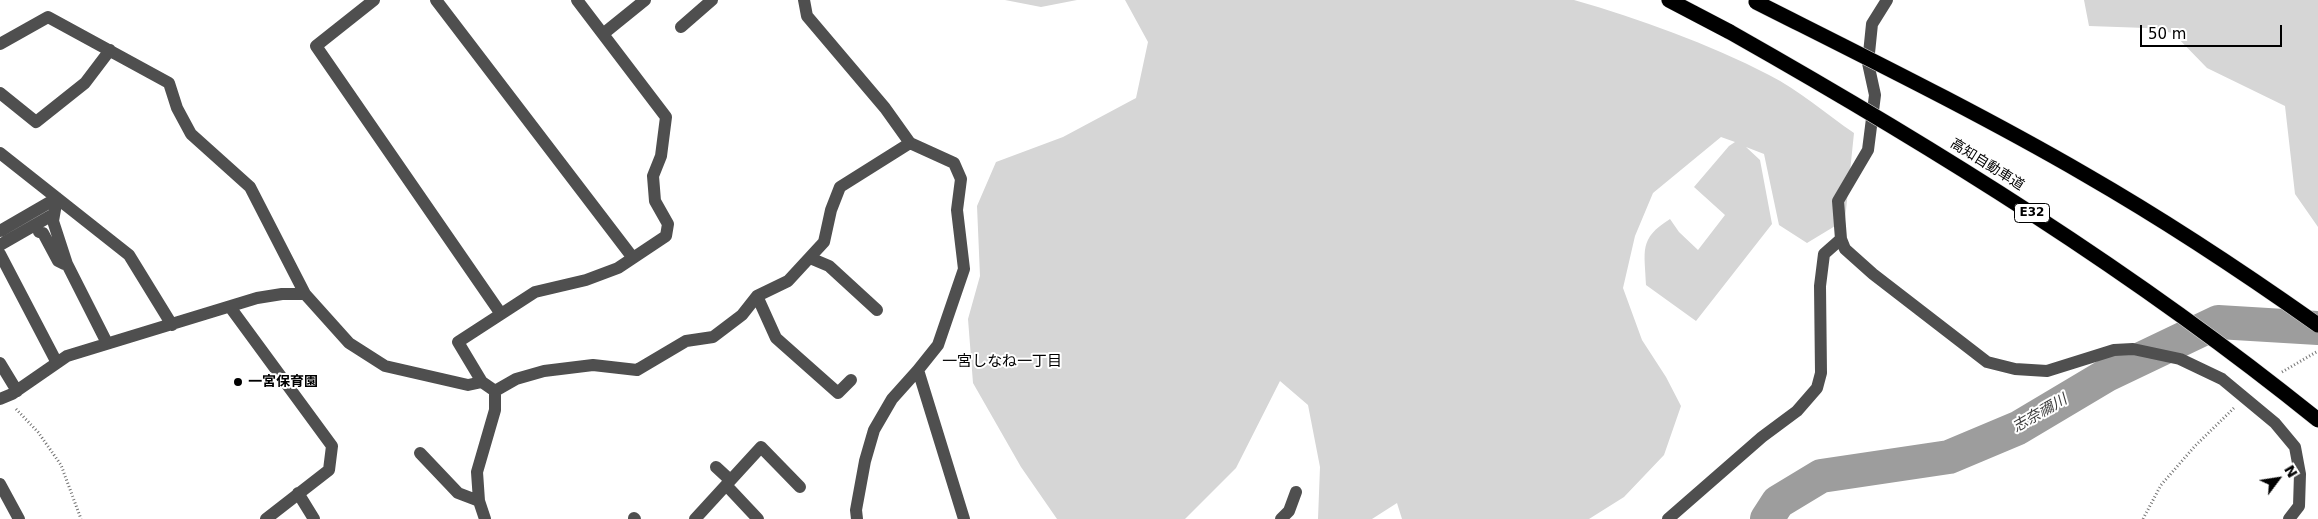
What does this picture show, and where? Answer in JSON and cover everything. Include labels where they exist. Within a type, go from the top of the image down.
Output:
[{"type":"highway","name":"高知自動車道","points":[[1669,0],[1863,107],[1994,188],[2132,280],[2318,420]]},
{"type":"highway","points":[[1754,1],[1934,91],[2087,176],[2242,272],[2318,325]]},
{"type":"street","points":[[374,0],[316,46],[501,314]]},
{"type":"street","points":[[436,0],[633,258]]},
{"type":"street","points":[[495,391],[482,382],[458,342],[535,292],[586,280],[618,268],[666,236],[668,224],[655,201],[652,176],[661,156],[666,117],[577,0]]},
{"type":"street","points":[[603,34],[645,0]]},
{"type":"street","points":[[681,27],[712,0]]},
{"type":"street","points":[[804,0],[807,16],[885,108],[910,143],[954,163],[961,179],[957,210],[964,269],[938,345],[892,399],[874,430],[865,460],[856,510],[857,519]]},
{"type":"street","points":[[1886,0],[1872,24],[1868,63],[1875,95],[1868,150],[1838,200],[1841,239],[1845,249],[1873,274],[1987,362],[2015,370],[2048,371],[2114,350],[2133,349],[2180,358],[2222,379],[2243,399],[2275,423],[2295,447],[2300,474],[2299,506],[2289,519]]},
{"type":"street","points":[[0,44],[48,17],[169,84],[177,108],[191,134],[250,187],[305,294],[349,343],[385,366],[468,385],[482,382]]},
{"type":"street","points":[[0,94],[36,122],[86,83],[110,50]]},
{"type":"street","points":[[495,391],[516,379],[544,371],[593,365],[637,370],[686,341],[713,337],[742,315],[757,296],[788,281],[824,242],[831,210],[840,187],[910,143]]},
{"type":"street","points":[[0,153],[129,255],[172,325]]},
{"type":"street","points":[[57,198],[53,221],[66,264],[107,343]]},
{"type":"street","points":[[0,231],[57,198]]},
{"type":"street","points":[[0,245],[54,214]]},
{"type":"street","points":[[39,232],[43,233],[58,262],[66,264]]},
{"type":"street","points":[[1668,519],[1762,437],[1797,411],[1817,388],[1821,373],[1820,286],[1824,254],[1841,239]]},
{"type":"street","points":[[0,254],[57,363]]},
{"type":"street","points":[[810,258],[829,266],[877,310]]},
{"type":"street","points":[[0,363],[8,396],[67,356],[257,298],[282,294],[305,294]]},
{"type":"street","points":[[757,296],[776,338],[838,393],[850,380]]},
{"type":"street","points":[[230,307],[332,446],[329,470],[266,519]]},
{"type":"street","points":[[918,370],[964,519]]},
{"type":"street","points":[[485,519],[479,501],[477,472],[495,410],[495,391]]},
{"type":"street","points":[[695,519],[761,447],[800,487]]},
{"type":"street","points":[[420,453],[458,493],[479,501]]},
{"type":"street","points":[[716,467],[758,519]]},
{"type":"street","points":[[0,484],[19,519]]},
{"type":"street","points":[[1281,519],[1289,511],[1296,492]]},
{"type":"street","points":[[298,493],[314,519]]},
{"type":"path","points":[[8,396],[38,432],[61,465],[81,519]]},
{"type":"path","points":[[2143,519],[2161,484],[2195,446],[2243,399]]},
{"type":"shaded area","points":[[1005,0],[1077,0],[1041,7]]},
{"type":"shaded area","points":[[1125,0],[1574,0],[1599,7],[1673,33],[1746,63],[1791,88],[1854,133],[1845,220],[1807,243],[1779,225],[1764,154],[1746,147],[1760,160],[1772,224],[1696,321],[1646,285],[1646,247],[1653,233],[1670,219],[1679,232],[1698,250],[1725,215],[1694,187],[1729,146],[1735,142],[1721,137],[1653,193],[1635,236],[1623,288],[1642,340],[1666,377],[1681,406],[1664,455],[1624,497],[1589,519],[1402,519],[1397,503],[1372,519],[1318,519],[1320,467],[1308,405],[1280,381],[1236,468],[1185,519],[1057,519],[1021,467],[973,383],[968,319],[980,276],[977,206],[996,162],[1063,137],[1136,98],[1148,42]]},
{"type":"shaded area","points":[[2084,0],[2318,0],[2318,227],[2295,194],[2285,106],[2207,68],[2173,33],[2146,28],[2089,26]]},
{"type":"waterway","name":"志奈禰川","points":[[1767,519],[1778,502],[1821,476],[1949,457],[2018,428],[2107,375],[2218,322],[2318,328]]},
{"type":"place","name":"一宮保育園","points":[[238,382]]},
{"type":"district","name":"一宮しなね一丁目","points":[[1002,362]]}]
